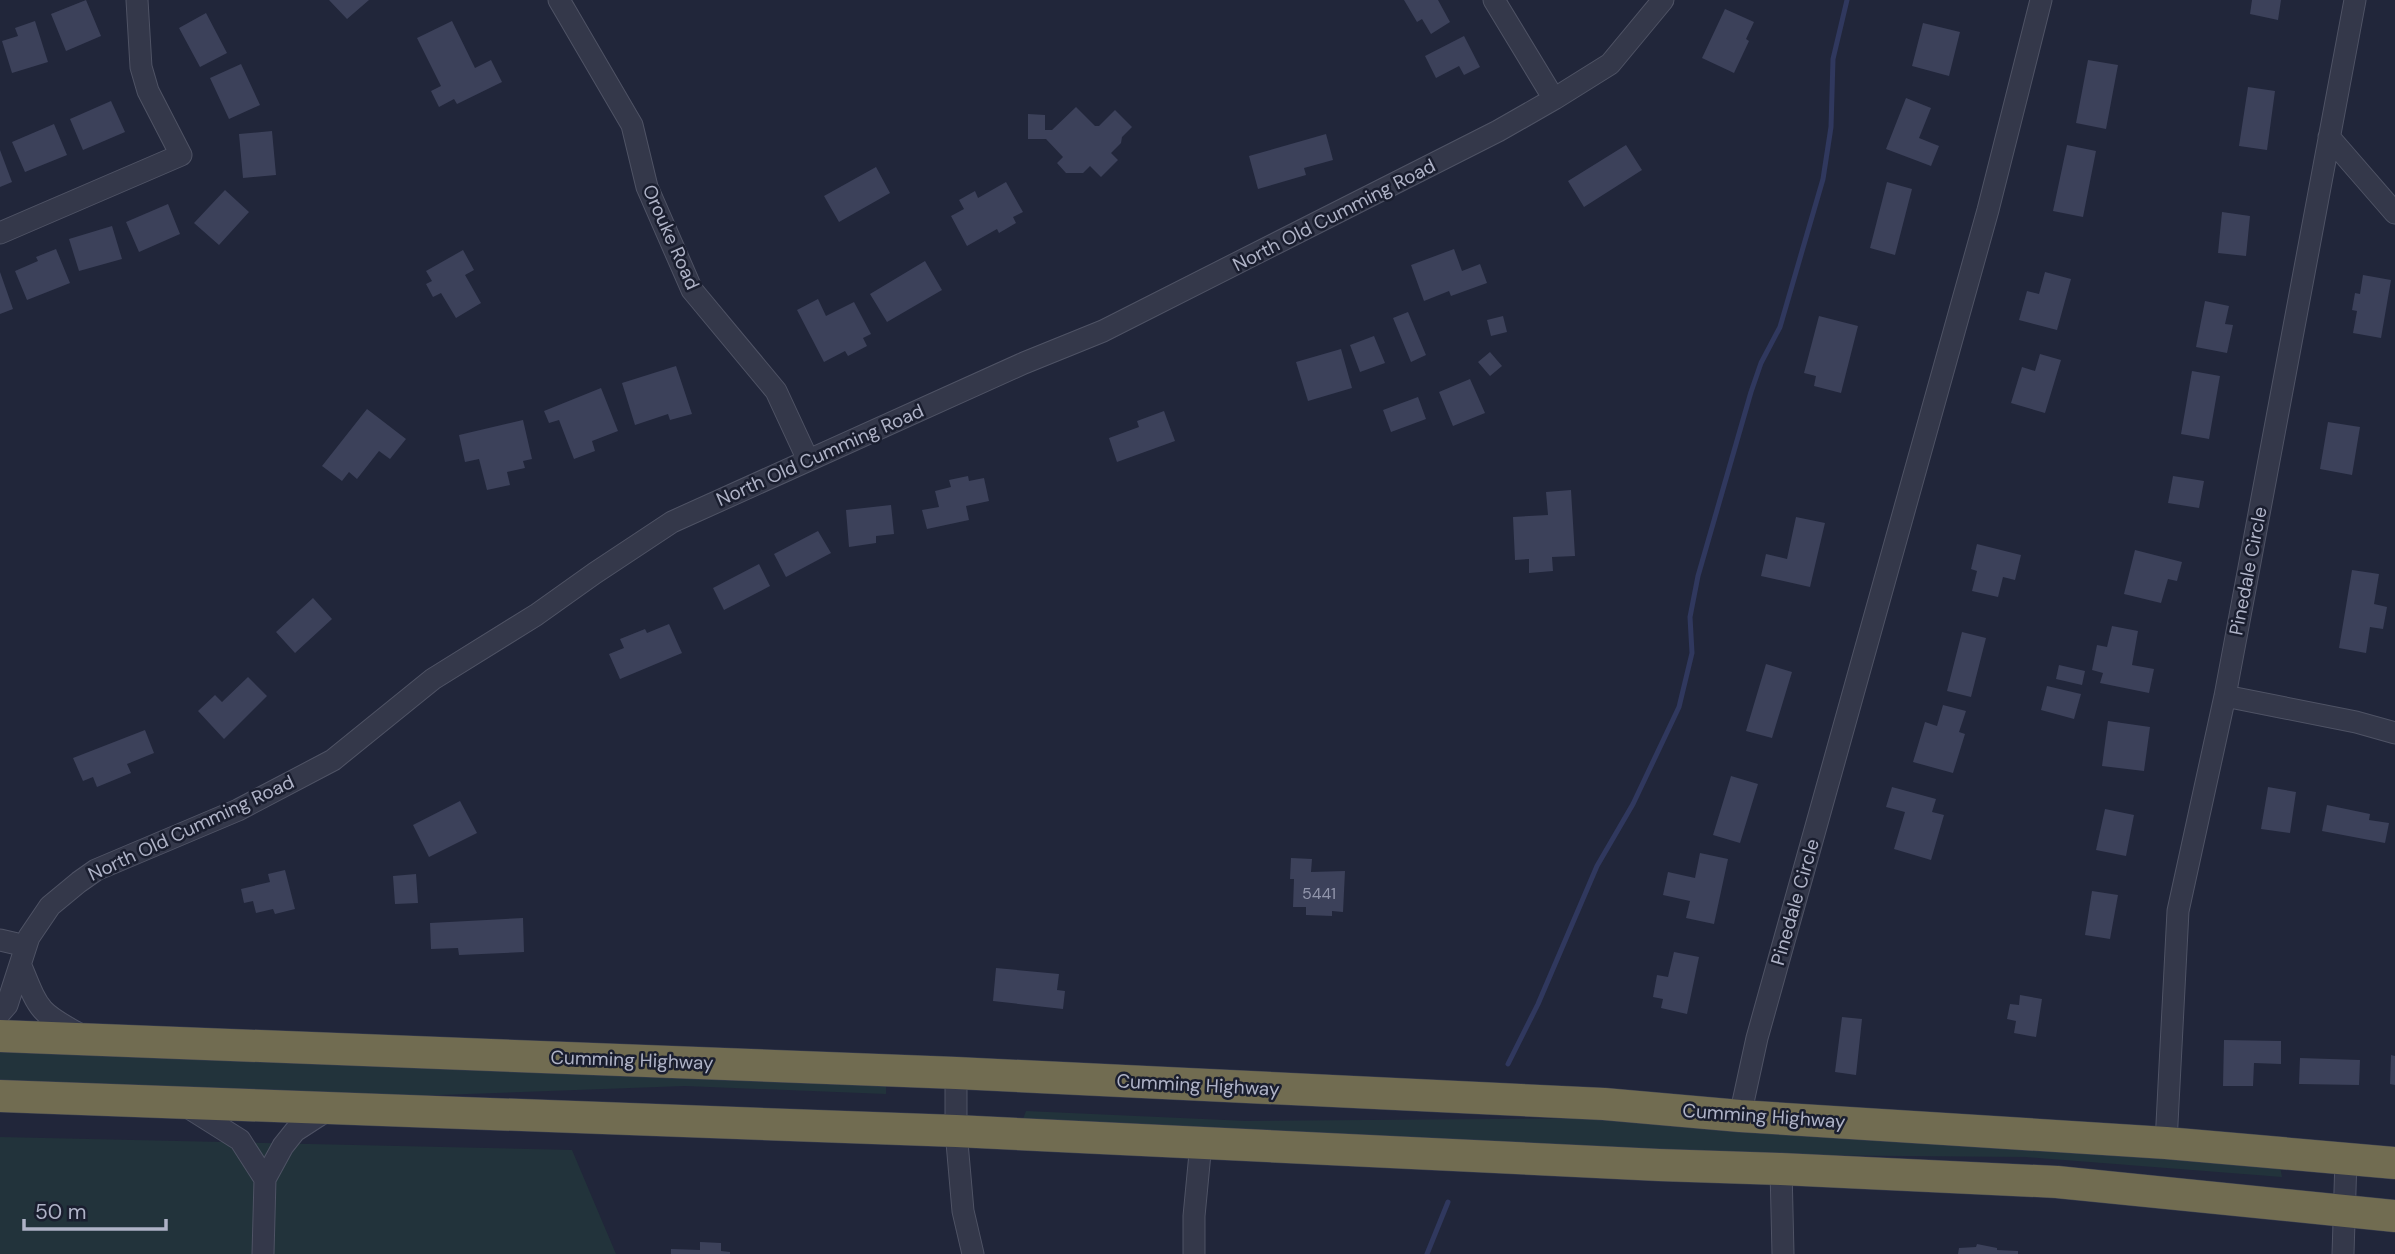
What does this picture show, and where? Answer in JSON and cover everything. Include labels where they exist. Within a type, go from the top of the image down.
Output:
[{"type":"highway","name":"Cumming Highway","points":[[0,1036],[956,1073],[1604,1104],[1740,1116],[2166,1143],[2395,1163]]},
{"type":"highway","points":[[0,1097],[956,1131],[2057,1182],[2395,1216]]},
{"type":"street","points":[[0,233],[181,155],[148,91],[141,67],[137,0]]},
{"type":"street","name":"Orouke Road","points":[[559,0],[632,125],[647,187],[692,290],[776,391],[808,460]]},
{"type":"street","points":[[1494,0],[1554,99]]},
{"type":"street","name":"North Old Cumming Road","points":[[0,1013],[7,1005],[29,937],[50,906],[64,892],[96,870],[238,810],[333,760],[433,679],[536,615],[672,522],[1114,325],[1486,137],[1610,64],[1663,0]]},
{"type":"street","name":"Pinedale Circle","points":[[1740,1116],[1757,1038],[1988,210],[2041,0]]},
{"type":"street","name":"Pinedale Circle","points":[[2166,1143],[2178,911],[2225,696],[2355,0]]},
{"type":"street","points":[[2329,137],[2395,213]]},
{"type":"street","points":[[2225,696],[2356,722],[2395,733]]},
{"type":"street","points":[[0,940],[24,956],[36,1004],[49,1018],[88,1038]]},
{"type":"street","points":[[956,1073],[956,1131],[963,1211],[973,1254]]},
{"type":"street","points":[[182,1103],[240,1140],[265,1179]]},
{"type":"street","points":[[263,1254],[265,1179],[283,1146],[295,1131],[330,1109]]},
{"type":"street","points":[[1194,1254],[1194,1216],[1201,1143]]},
{"type":"street","points":[[2343,1254],[2346,1159]]},
{"type":"street","points":[[1781,1169],[1783,1254]]},
{"type":"shaded area","points":[[0,1050],[886,1082],[886,1094],[685,1086],[357,1098],[0,1089]]},
{"type":"shaded area","points":[[1026,1111],[1247,1121],[1638,1118],[2279,1161],[2282,1177],[2026,1157],[1638,1154],[1023,1119]]},
{"type":"shaded area","points":[[0,1137],[572,1150],[616,1254],[0,1254]]},
{"type":"building","points":[[86,0],[101,36],[66,51],[51,14]]},
{"type":"building","points":[[329,0],[369,0],[347,19]]},
{"type":"building","points":[[1404,0],[1438,0],[1450,22],[1431,34],[1422,19],[1417,22]]},
{"type":"building","points":[[2252,0],[2281,0],[2278,20],[2250,14]]},
{"type":"building","points":[[1725,9],[1754,22],[1746,39],[1749,41],[1734,73],[1702,58]]},
{"type":"building","points":[[206,13],[227,53],[200,67],[179,28]]},
{"type":"building","points":[[35,21],[48,62],[12,73],[2,41],[18,36],[15,28]]},
{"type":"building","points":[[452,21],[475,68],[491,60],[502,82],[457,104],[454,99],[439,107],[431,91],[441,86],[417,38]]},
{"type":"building","points":[[1923,23],[1960,32],[1949,76],[1912,66]]},
{"type":"building","points":[[1464,36],[1480,67],[1464,75],[1459,66],[1436,78],[1425,56]]},
{"type":"building","points":[[2088,60],[2118,65],[2106,129],[2076,123]]},
{"type":"building","points":[[241,64],[260,105],[229,119],[210,78]]},
{"type":"building","points":[[2248,87],[2275,91],[2267,150],[2239,146]]},
{"type":"building","points":[[1906,98],[1931,108],[1919,138],[1939,146],[1931,166],[1886,149]]},
{"type":"building","points":[[111,101],[125,132],[83,150],[70,119]]},
{"type":"building","points":[[1076,107],[1095,126],[1099,126],[1115,110],[1132,127],[1111,153],[1118,160],[1101,177],[1090,166],[1083,173],[1066,173],[1057,163],[1063,157],[1046,139],[1028,139],[1028,114],[1045,115],[1045,130],[1052,130]]},
{"type":"building","points":[[54,124],[67,155],[25,172],[12,142]]},
{"type":"building","points":[[272,131],[276,175],[243,178],[239,134]]},
{"type":"building","points":[[1326,134],[1333,160],[1304,168],[1306,175],[1258,189],[1249,156]]},
{"type":"building","points":[[1626,145],[1642,170],[1584,207],[1568,181]]},
{"type":"building","points":[[2067,145],[2096,151],[2083,217],[2053,211]]},
{"type":"building","points":[[0,150],[12,182],[0,187]]},
{"type":"building","points":[[876,167],[890,193],[839,222],[824,196]]},
{"type":"building","points":[[1006,182],[1023,212],[1013,217],[1016,223],[999,233],[997,229],[967,246],[951,216],[964,209],[959,200],[975,191],[978,198]]},
{"type":"building","points":[[1887,182],[1912,189],[1895,255],[1870,248]]},
{"type":"building","points":[[225,190],[249,212],[219,245],[194,223]]},
{"type":"building","points":[[168,204],[180,234],[139,252],[126,222]]},
{"type":"building","points":[[2222,212],[2250,216],[2246,256],[2218,253]]},
{"type":"building","points":[[112,226],[122,259],[79,271],[69,239]]},
{"type":"building","points":[[56,249],[70,283],[27,300],[15,271],[38,261],[36,257]]},
{"type":"building","points":[[1454,249],[1462,271],[1480,264],[1487,283],[1451,296],[1449,291],[1424,301],[1411,265]]},
{"type":"building","points":[[463,250],[474,270],[465,275],[481,303],[456,318],[441,293],[433,297],[426,284],[432,281],[426,271]]},
{"type":"building","points":[[925,261],[942,290],[887,322],[870,294]]},
{"type":"building","points":[[0,272],[13,309],[0,314]]},
{"type":"building","points":[[2045,272],[2071,279],[2057,330],[2019,320],[2027,291],[2039,294]]},
{"type":"building","points":[[2363,275],[2391,280],[2381,338],[2353,333],[2357,311],[2352,310],[2355,293],[2360,294]]},
{"type":"building","points":[[818,299],[826,316],[854,302],[871,334],[863,338],[867,346],[848,356],[845,351],[824,362],[797,310]]},
{"type":"building","points":[[2205,301],[2229,306],[2225,324],[2233,325],[2227,353],[2196,347]]},
{"type":"building","points":[[1408,312],[1426,355],[1411,362],[1393,318]]},
{"type":"building","points":[[1503,316],[1507,332],[1491,336],[1487,320]]},
{"type":"building","points":[[1819,316],[1858,326],[1841,393],[1814,386],[1816,376],[1804,373]]},
{"type":"building","points":[[1374,336],[1385,363],[1360,372],[1350,345]]},
{"type":"building","points":[[1341,349],[1352,388],[1308,401],[1296,362]]},
{"type":"building","points":[[1490,352],[1502,366],[1490,376],[1478,362]]},
{"type":"building","points":[[2040,354],[2061,360],[2045,413],[2011,403],[2022,367],[2035,371]]},
{"type":"building","points":[[676,366],[692,414],[670,420],[668,414],[635,425],[622,383]]},
{"type":"building","points":[[2192,371],[2220,376],[2209,439],[2181,434]]},
{"type":"building","points":[[1470,379],[1485,413],[1453,426],[1439,392]]},
{"type":"building","points":[[601,388],[618,431],[592,441],[595,451],[574,459],[559,420],[549,423],[544,411]]},
{"type":"building","points":[[1418,397],[1426,419],[1391,432],[1383,410]]},
{"type":"building","points":[[367,409],[406,439],[390,459],[379,451],[357,479],[349,472],[342,481],[322,466]]},
{"type":"building","points":[[1164,411],[1175,441],[1117,462],[1109,438],[1139,427],[1137,421]]},
{"type":"building","points":[[523,420],[532,459],[523,461],[525,468],[507,472],[510,485],[487,490],[479,459],[465,462],[459,435]]},
{"type":"building","points":[[2328,422],[2360,427],[2352,475],[2320,469]]},
{"type":"building","points":[[968,476],[969,481],[984,478],[989,501],[966,506],[969,520],[927,529],[922,510],[939,507],[935,491],[951,487],[949,480]]},
{"type":"building","points":[[2173,476],[2204,481],[2199,508],[2168,503]]},
{"type":"building","points":[[1571,490],[1575,556],[1552,557],[1553,571],[1529,573],[1529,559],[1515,560],[1513,517],[1548,515],[1546,492]]},
{"type":"building","points":[[891,505],[894,534],[876,536],[876,543],[849,547],[846,510]]},
{"type":"building","points":[[1796,517],[1825,523],[1810,587],[1761,576],[1766,554],[1787,559]]},
{"type":"building","points":[[818,531],[831,553],[786,577],[774,554]]},
{"type":"building","points":[[1977,544],[2021,555],[2015,580],[2003,577],[1998,597],[1972,591],[1977,571],[1971,569]]},
{"type":"building","points":[[2135,550],[2182,562],[2177,581],[2168,579],[2161,603],[2124,594]]},
{"type":"building","points":[[759,564],[770,586],[724,610],[713,588]]},
{"type":"building","points":[[2352,570],[2379,574],[2374,604],[2387,607],[2383,629],[2370,627],[2366,653],[2339,648]]},
{"type":"building","points":[[313,598],[332,619],[295,653],[276,632]]},
{"type":"building","points":[[669,624],[682,653],[620,679],[609,654],[624,648],[620,639],[645,629],[647,633]]},
{"type":"building","points":[[2112,626],[2138,631],[2132,665],[2154,669],[2149,693],[2100,683],[2103,673],[2092,670],[2097,645],[2107,647]]},
{"type":"building","points":[[1962,632],[1986,638],[1971,697],[1947,691]]},
{"type":"building","points":[[1766,664],[1792,672],[1772,738],[1746,731]]},
{"type":"building","points":[[2059,665],[2085,671],[2082,685],[2056,679]]},
{"type":"building","points":[[248,677],[267,696],[224,739],[198,711],[215,695],[222,702]]},
{"type":"building","points":[[2047,686],[2081,694],[2074,719],[2041,710]]},
{"type":"building","points":[[1943,705],[1966,711],[1959,732],[1965,734],[1953,773],[1913,762],[1925,722],[1937,726]]},
{"type":"building","points":[[2108,721],[2150,727],[2144,771],[2102,766]]},
{"type":"building","points":[[145,730],[154,753],[127,764],[131,773],[97,787],[93,777],[83,781],[73,758]]},
{"type":"building","points":[[1731,776],[1758,784],[1740,843],[1713,835]]},
{"type":"building","points":[[1892,787],[1936,799],[1932,812],[1944,815],[1931,860],[1894,849],[1905,812],[1886,807]]},
{"type":"building","points":[[2268,787],[2296,792],[2290,833],[2261,829]]},
{"type":"building","points":[[460,801],[477,833],[429,857],[413,825]]},
{"type":"building","points":[[2327,805],[2370,814],[2369,820],[2389,823],[2385,843],[2322,831]]},
{"type":"building","points":[[2105,809],[2134,815],[2126,856],[2096,850]]},
{"type":"building","points":[[1700,853],[1728,859],[1714,924],[1686,918],[1690,901],[1663,895],[1668,872],[1695,878]]},
{"type":"building","points":[[1291,858],[1312,859],[1311,872],[1345,871],[1343,912],[1332,911],[1332,916],[1306,915],[1306,907],[1293,907],[1294,879],[1290,879]]},
{"type":"building","points":[[285,870],[295,909],[275,914],[273,909],[256,913],[253,901],[244,903],[241,889],[270,882],[268,874]]},
{"type":"building","points":[[416,874],[418,903],[395,904],[393,876]]},
{"type":"building","points":[[2092,891],[2118,895],[2110,939],[2085,935]]},
{"type":"building","points":[[523,918],[524,952],[459,955],[458,948],[431,949],[430,923]]},
{"type":"building","points":[[1674,952],[1699,957],[1687,1014],[1661,1008],[1663,999],[1653,997],[1657,975],[1668,977]]},
{"type":"building","points":[[996,968],[1059,974],[1057,990],[1065,991],[1063,1009],[993,1001]]},
{"type":"building","points":[[2020,995],[2042,999],[2036,1037],[2014,1033],[2016,1021],[2007,1019],[2010,1004],[2019,1005]]},
{"type":"building","points":[[1842,1017],[1862,1019],[1856,1075],[1835,1072]]},
{"type":"building","points":[[2224,1040],[2281,1041],[2281,1064],[2254,1063],[2253,1086],[2223,1086]]},
{"type":"building","points":[[2391,1055],[2395,1056],[2395,1085],[2390,1084]]},
{"type":"building","points":[[2300,1058],[2360,1060],[2359,1085],[2299,1084]]},
{"type":"building","points":[[700,1242],[721,1243],[721,1251],[730,1254],[671,1254],[671,1249],[700,1250]]},
{"type":"building","points":[[1977,1244],[1997,1250],[2018,1251],[2018,1254],[1958,1254],[1959,1248],[1976,1247]]},
{"type":"waterway","points":[[1508,1064],[1538,1004],[1597,866],[1633,804],[1679,707],[1692,653],[1690,617],[1698,576],[1751,392],[1761,363],[1780,327],[1823,179],[1831,127],[1833,59],[1847,0]]},
{"type":"waterway","points":[[1427,1254],[1448,1202]]}]
